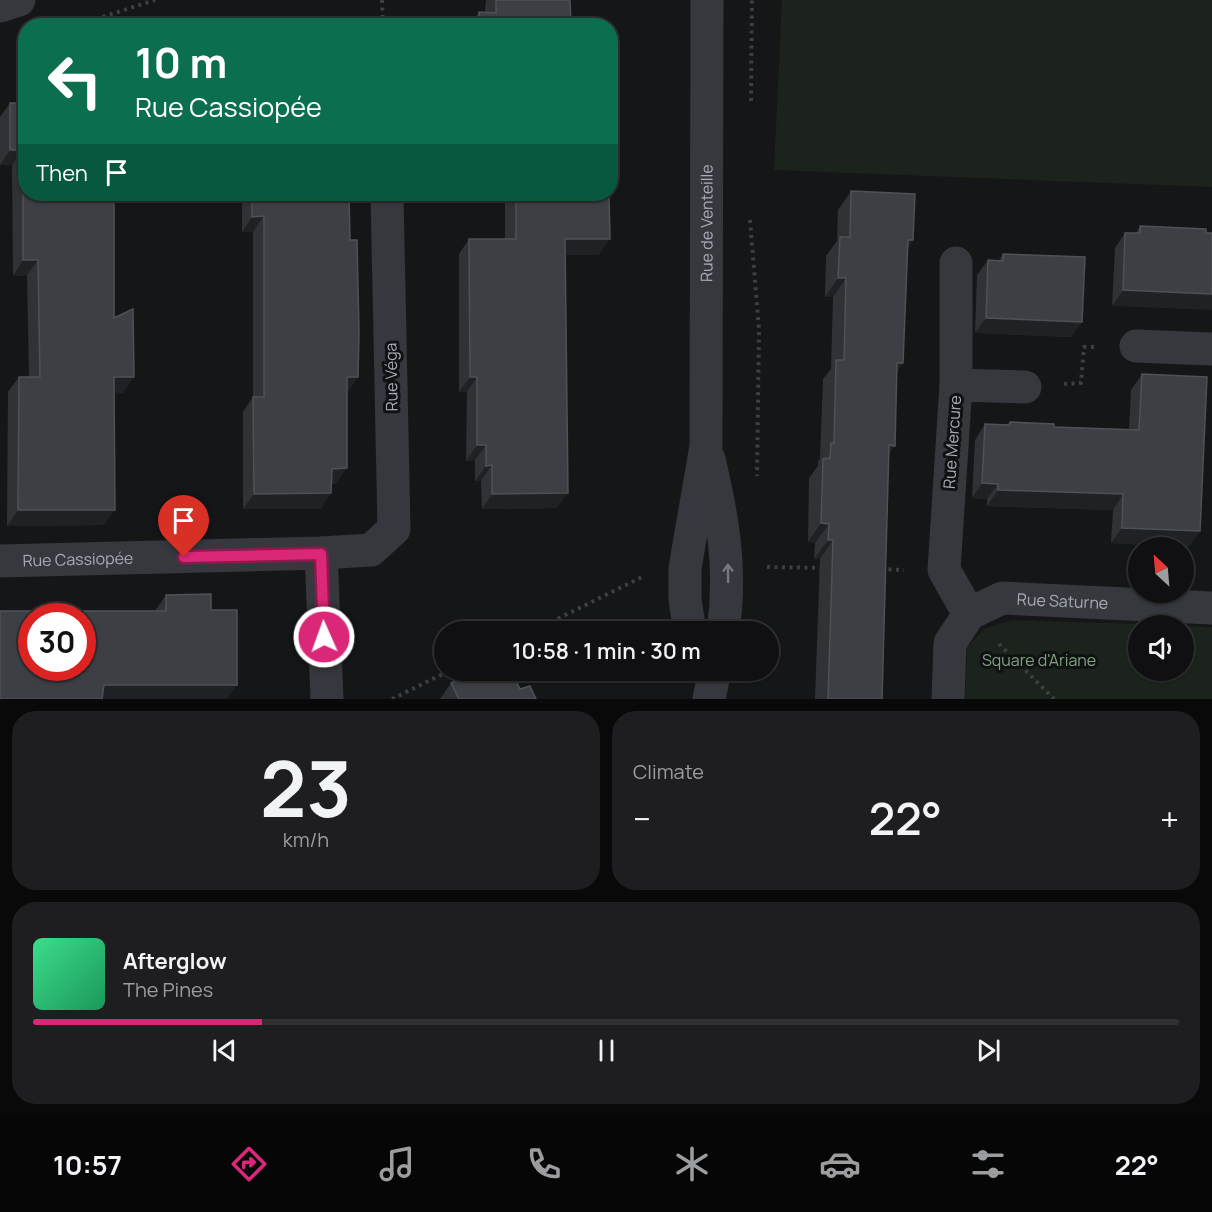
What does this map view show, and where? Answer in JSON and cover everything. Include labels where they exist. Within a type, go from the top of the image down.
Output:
[{"type":"street","points":[[0,6],[19,0]]},
{"type":"street","name":"Rue de Venteille","points":[[688,621],[685,600],[686,568],[706,446],[707,0]]},
{"type":"street","name":"Rue Véga","points":[[371,550],[394,529],[387,201]]},
{"type":"street","name":"Rue Mercure","points":[[956,263],[956,385],[944,570],[969,614]]},
{"type":"street","points":[[1136,346],[1212,349]]},
{"type":"street","points":[[956,385],[1025,387]]},
{"type":"street","name":"Rue de Venteille","points":[[706,446],[723,519],[728,567],[724,621]]},
{"type":"street","name":"Rue Cassiopée","points":[[0,561],[321,554],[371,550]]},
{"type":"street","points":[[321,554],[327,699]]},
{"type":"street","name":"Rue Saturne","points":[[969,614],[1002,598],[1212,608]]},
{"type":"street","points":[[948,699],[950,643],[969,614]]},
{"type":"street","points":[[699,681],[702,699]]},
{"type":"street","points":[[709,699],[713,681]]},
{"type":"path","points":[[99,18],[155,0]]},
{"type":"path","points":[[382,0],[383,18]]},
{"type":"path","points":[[751,105],[752,0]]},
{"type":"path","points":[[750,216],[759,329],[757,484]]},
{"type":"path","points":[[1025,387],[1081,383],[1084,347],[1136,346]]},
{"type":"path","points":[[969,614],[1054,699]]},
{"type":"path","points":[[392,699],[434,678]]},
{"type":"green space","points":[[782,0],[1212,0],[1212,187],[774,170]]},
{"type":"green space","name":"Square d'Ariane","points":[[1012,620],[1128,624],[1128,681],[1194,681],[1194,626],[1212,627],[1212,699],[965,699],[967,647],[984,629]]},
{"type":"building","points":[[496,0],[570,0],[571,18],[479,18],[479,12],[496,13]]},
{"type":"building","points":[[10,103],[18,103],[18,150],[10,150]]},
{"type":"building","points":[[851,191],[915,194],[913,240],[908,240],[903,363],[897,363],[895,446],[889,445],[882,699],[828,699],[833,540],[828,540],[829,524],[821,523],[823,459],[830,458],[831,443],[834,443],[836,360],[844,360],[846,278],[838,278],[840,237],[850,237]]},
{"type":"building","points":[[23,201],[114,201],[114,318],[133,309],[134,377],[114,377],[115,510],[18,510],[19,377],[40,377],[38,260],[23,260]]},
{"type":"building","points":[[252,201],[349,201],[350,240],[357,240],[358,377],[347,377],[347,468],[332,469],[331,493],[254,494],[253,397],[264,397],[264,216],[252,217]]},
{"type":"building","points":[[516,201],[609,201],[610,239],[565,239],[568,493],[492,494],[492,465],[486,466],[486,445],[477,445],[477,377],[470,377],[469,239],[516,239]]},
{"type":"building","points":[[1140,226],[1206,229],[1206,233],[1212,233],[1212,294],[1123,290],[1125,233],[1140,233]]},
{"type":"building","points":[[1003,254],[1085,257],[1082,322],[986,318],[988,260],[1003,261]]},
{"type":"building","points":[[1142,374],[1207,377],[1200,531],[1122,528],[1123,494],[998,490],[998,484],[982,483],[985,424],[1009,425],[1010,422],[1054,424],[1054,427],[1139,430]]},
{"type":"building","points":[[211,594],[211,610],[237,610],[237,685],[104,685],[102,699],[0,699],[0,611],[18,611],[18,681],[96,681],[96,611],[166,611],[166,595]]},
{"type":"building","points":[[455,681],[516,681],[520,689],[530,686],[536,699],[459,699],[451,683]]},
{"type":"route","points":[[184,557],[321,554],[324,637]]}]
